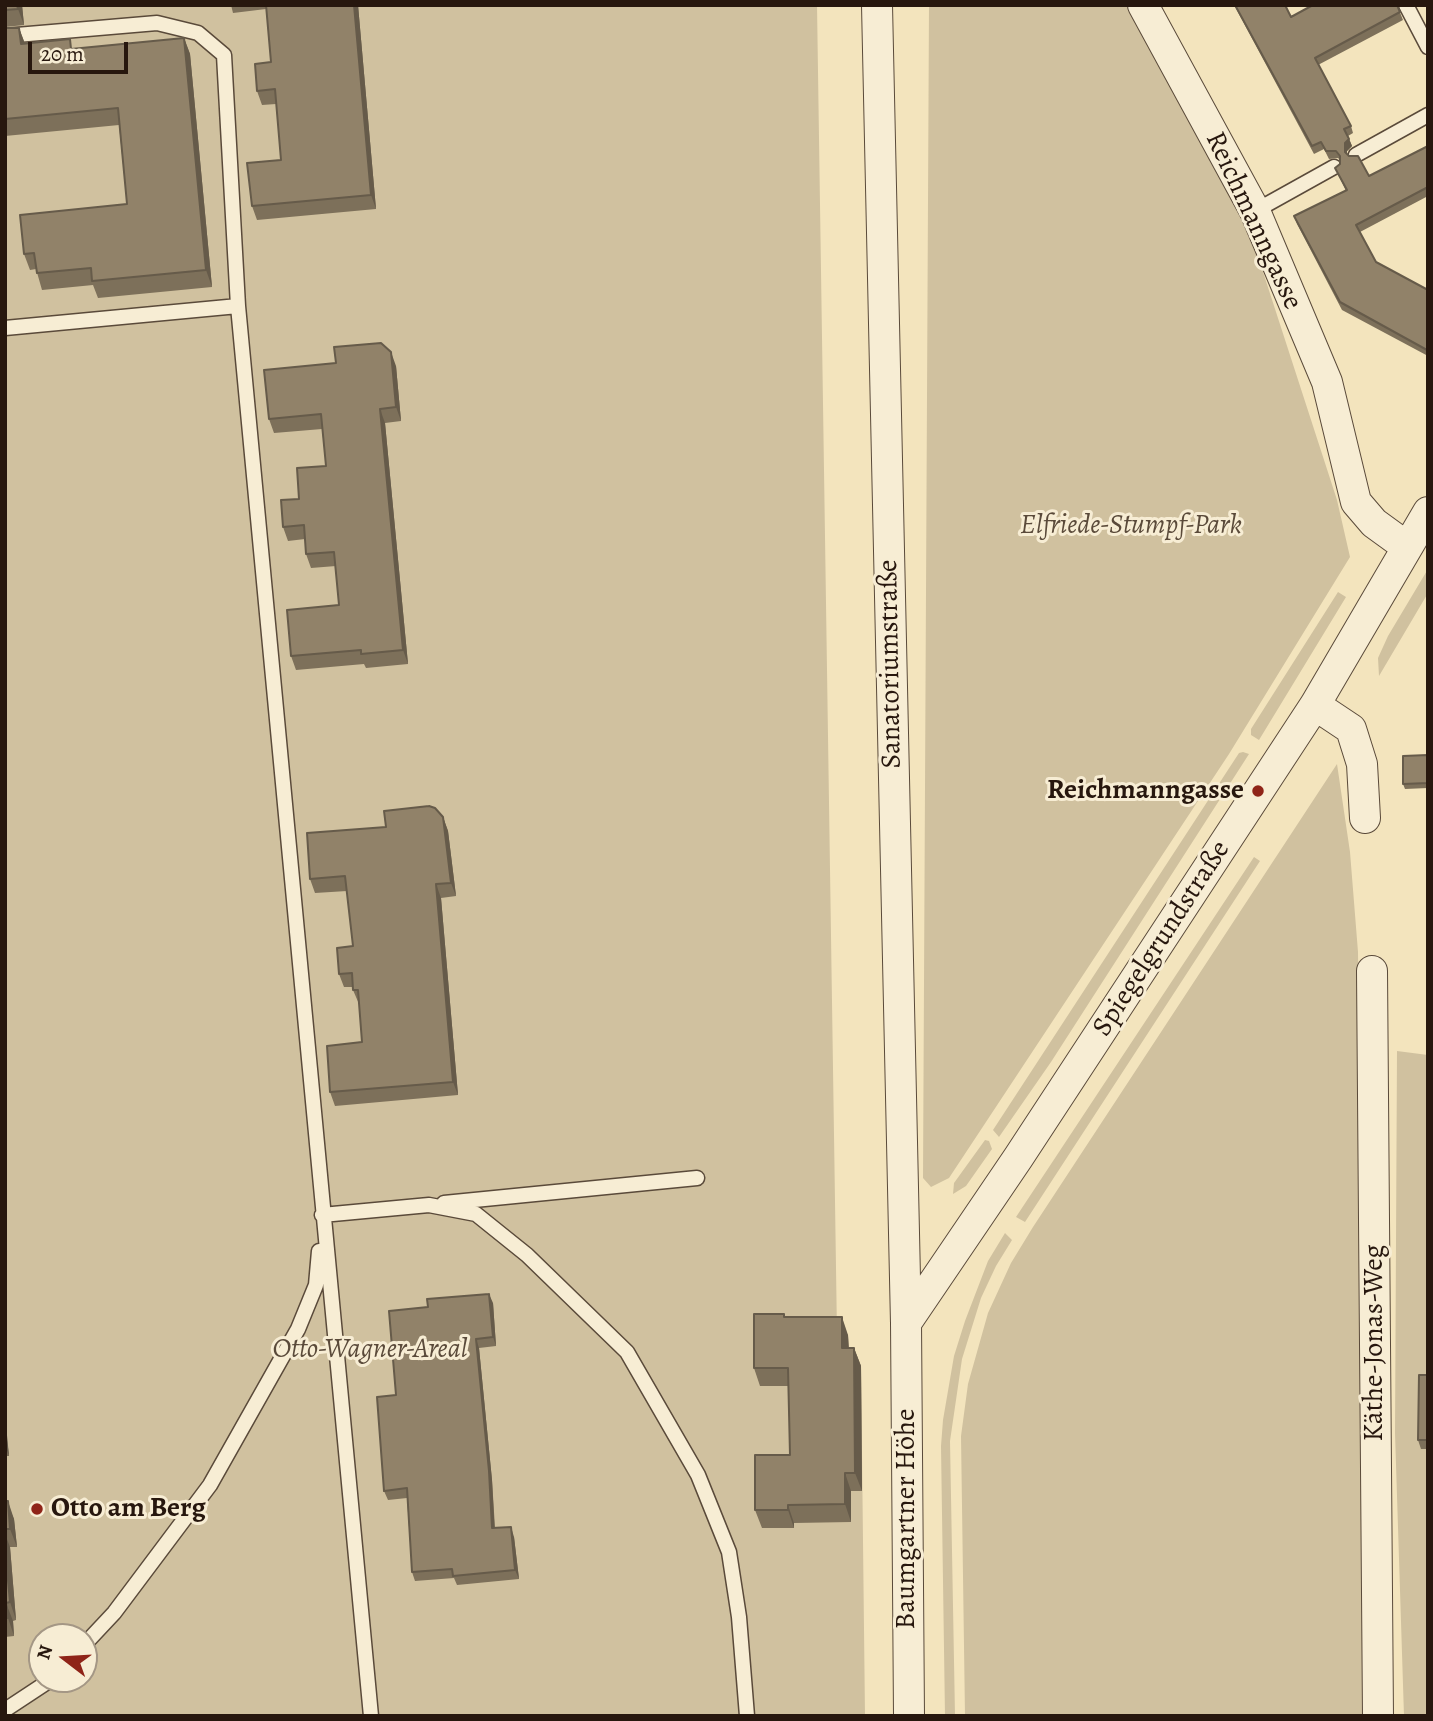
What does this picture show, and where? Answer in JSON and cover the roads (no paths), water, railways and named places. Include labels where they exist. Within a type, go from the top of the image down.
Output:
[{"type":"street","name":"Sanatoriumstraße","points":[[877,5],[906,1323]]},
{"type":"street","name":"Reichmanngasse","points":[[1143,5],[1255,211],[1327,382],[1356,502],[1374,523],[1406,547]]},
{"type":"street","name":"Spiegelgrundstraße","points":[[906,1323],[1018,1158],[1315,705],[1428,512]]},
{"type":"street","points":[[1315,705],[1351,729],[1362,764],[1365,818]]},
{"type":"street","name":"Käthe-Jonas-Weg","points":[[1372,971],[1378,1716]]},
{"type":"street","name":"Baumgartner Höhe","points":[[906,1323],[909,1716]]},
{"type":"lane","points":[[1406,5],[1428,47]]},
{"type":"lane","points":[[5,36],[157,23],[198,33],[224,55],[238,306],[371,1716]]},
{"type":"lane","points":[[1356,155],[1428,116]]},
{"type":"lane","points":[[1255,211],[1334,167]]},
{"type":"lane","points":[[5,328],[238,306]]},
{"type":"lane","points":[[322,1215],[697,1178]]},
{"type":"lane","points":[[429,1205],[476,1214],[527,1255],[627,1352],[698,1475],[729,1552],[739,1617],[747,1716]]},
{"type":"lane","points":[[98,1630],[114,1613],[211,1485],[285,1353],[316,1285],[322,1215]]},
{"type":"lane","points":[[5,1710],[31,1693]]},
{"type":"place","name":"Reichmanngasse","points":[[1258,791]]},
{"type":"place","name":"Otto am Berg","points":[[37,1509]]},
{"type":"park label","name":"Elfriede-Stumpf-Park","points":[[1131,526]]},
{"type":"park label","name":"Otto-Wagner-Areal","points":[[370,1350]]}]
